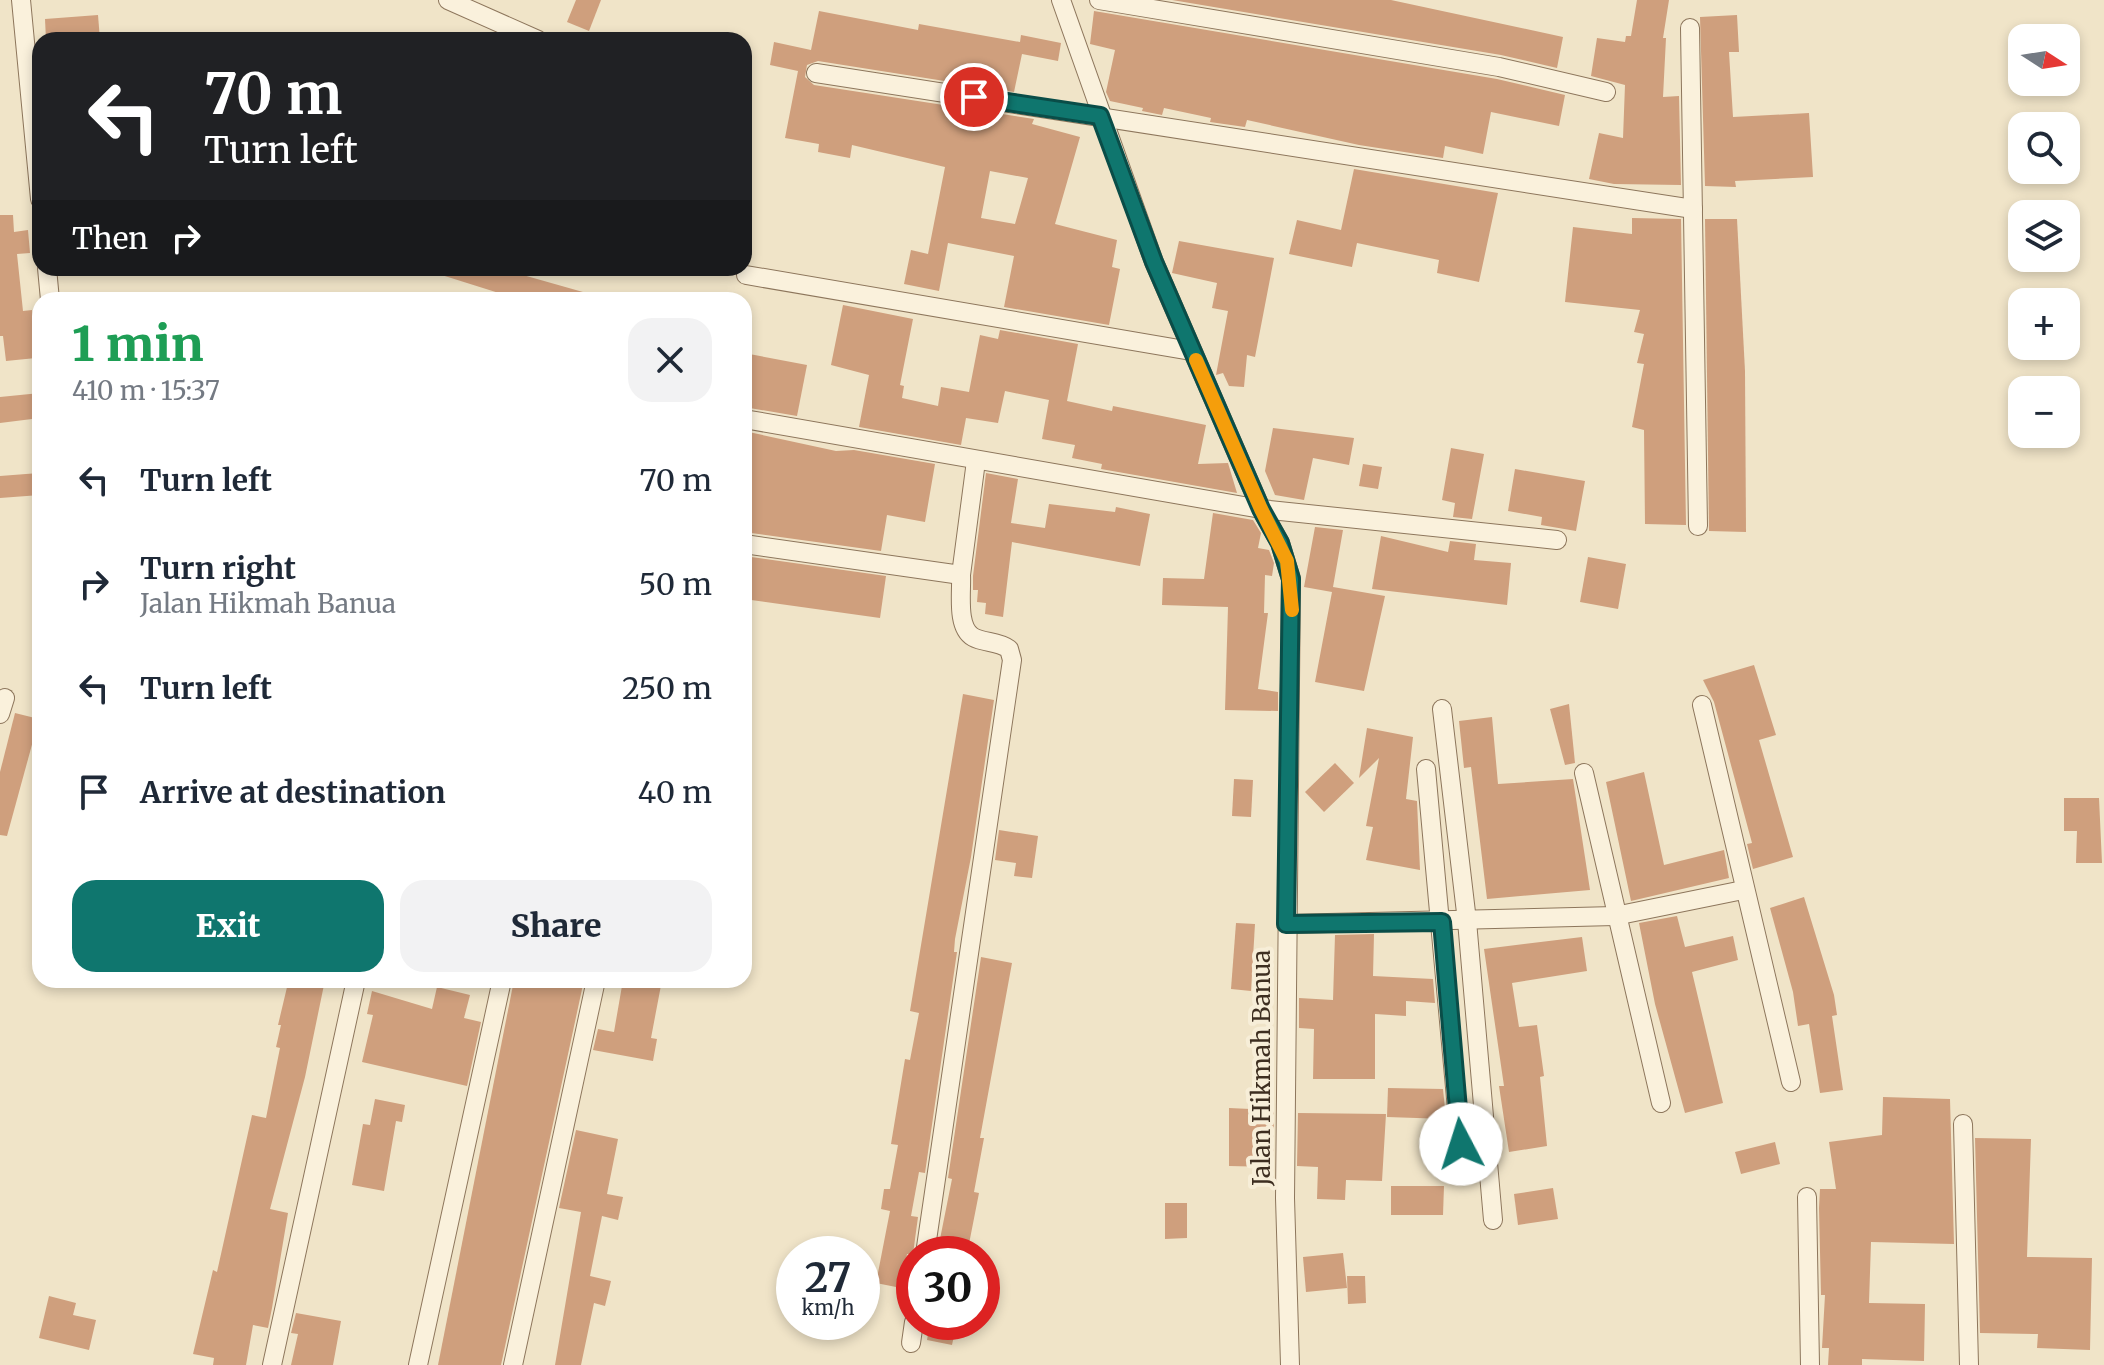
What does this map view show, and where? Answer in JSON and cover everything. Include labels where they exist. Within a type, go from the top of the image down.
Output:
[{"type":"street","points":[[21,0],[32,115]]},
{"type":"street","points":[[448,0],[520,32]]},
{"type":"street","name":"Jalan Hikmah Banua","points":[[1061,0],[1154,262],[1261,509],[1280,543],[1291,579],[1285,1198],[1290,1365]]},
{"type":"street","points":[[1099,0],[1499,67],[1606,92]]},
{"type":"street","points":[[1690,28],[1698,526]]},
{"type":"street","points":[[816,73],[1693,209]]},
{"type":"street","points":[[752,276],[1191,351]]},
{"type":"street","points":[[752,420],[1261,509],[1557,540]]},
{"type":"street","points":[[928,1236],[1012,660],[1009,649],[1004,645],[973,637],[967,632],[962,618],[961,575],[976,461]]},
{"type":"street","points":[[752,545],[961,575]]},
{"type":"street","points":[[1702,705],[1743,890],[1791,1082]]},
{"type":"street","points":[[1442,709],[1467,921],[1493,1220]]},
{"type":"street","points":[[1426,769],[1463,1175]]},
{"type":"street","points":[[1584,773],[1661,1103]]},
{"type":"street","points":[[1286,924],[1615,916],[1743,890]]},
{"type":"street","points":[[272,1365],[354,988]]},
{"type":"street","points":[[418,1365],[500,988]]},
{"type":"street","points":[[513,1365],[594,988]]},
{"type":"street","points":[[1963,1124],[1969,1365]]},
{"type":"street","points":[[1807,1197],[1810,1365]]},
{"type":"building","points":[[576,0],[601,0],[589,31],[567,22]]},
{"type":"building","points":[[1172,0],[1391,0],[1563,37],[1557,68],[1501,55]]},
{"type":"building","points":[[1637,0],[1669,0],[1663,38],[1666,38],[1663,97],[1679,96],[1681,185],[1614,184],[1589,179],[1599,133],[1623,138],[1625,85],[1591,76],[1597,38],[1625,42],[1626,36],[1631,36]]},
{"type":"building","points":[[819,11],[918,30],[919,24],[1020,42],[1021,35],[1061,43],[1058,61],[1022,54],[1014,92],[818,61],[807,65],[805,77],[814,85],[1034,119],[1032,124],[1080,137],[1055,224],[1117,240],[1112,267],[1120,269],[1109,325],[1004,307],[1014,256],[948,243],[939,291],[904,284],[911,250],[928,254],[945,167],[852,145],[850,158],[818,152],[819,144],[785,138],[798,71],[770,65],[774,42],[811,50]],"holes":[[[990,171],[1028,178],[1015,224],[981,218]]]},
{"type":"building","points":[[1094,11],[1497,79],[1565,95],[1559,126],[1491,112],[1483,154],[1445,146],[1443,158],[1359,145],[1247,120],[1245,127],[1210,122],[1211,118],[1164,108],[1162,115],[1142,111],[1143,108],[1110,101],[1106,92],[1115,50],[1090,44]]},
{"type":"building","points":[[98,15],[99,32],[46,32],[45,19]]},
{"type":"building","points":[[1737,15],[1739,52],[1729,52],[1733,117],[1809,113],[1813,177],[1735,181],[1736,187],[1705,186],[1700,17]]},
{"type":"building","points":[[1354,169],[1498,193],[1479,282],[1437,273],[1439,260],[1357,243],[1352,267],[1289,254],[1297,220],[1341,230]]},
{"type":"building","points":[[0,215],[13,215],[14,232],[28,230],[30,253],[17,254],[23,311],[32,310],[32,358],[6,361],[3,336],[0,336]]},
{"type":"building","points":[[1632,218],[1681,219],[1686,525],[1645,524],[1644,430],[1632,427],[1644,364],[1637,363],[1644,334],[1634,332],[1640,310],[1565,302],[1573,227],[1632,234]]},
{"type":"building","points":[[1705,219],[1737,219],[1745,371],[1746,532],[1709,531]]},
{"type":"building","points":[[1179,241],[1274,258],[1255,357],[1247,355],[1244,387],[1229,386],[1223,373],[1216,375],[1228,311],[1212,308],[1217,283],[1172,273]]},
{"type":"building","points":[[445,276],[526,276],[583,292],[514,292],[496,292]]},
{"type":"building","points":[[843,305],[913,319],[900,385],[904,386],[902,398],[938,406],[941,387],[969,392],[980,335],[998,339],[1000,330],[1078,344],[1067,401],[1112,411],[1113,406],[1206,425],[1198,464],[1228,463],[1237,493],[1101,469],[1102,464],[1072,458],[1075,445],[1042,439],[1049,400],[1005,391],[998,423],[966,418],[961,445],[859,427],[869,375],[831,365]]},
{"type":"building","points":[[752,355],[807,365],[797,416],[752,408]]},
{"type":"building","points":[[32,394],[32,419],[0,423],[0,397]]},
{"type":"building","points":[[1273,428],[1354,438],[1349,465],[1313,458],[1304,500],[1275,495],[1265,471]]},
{"type":"building","points":[[752,433],[836,451],[854,450],[935,464],[925,522],[887,515],[881,551],[752,533]]},
{"type":"building","points":[[1451,448],[1484,454],[1472,519],[1453,517],[1455,503],[1442,500]]},
{"type":"building","points":[[1363,464],[1382,467],[1378,489],[1359,486]]},
{"type":"building","points":[[1515,469],[1585,481],[1576,531],[1541,525],[1542,517],[1508,511]]},
{"type":"building","points":[[986,473],[1018,479],[1011,523],[1045,528],[1049,504],[1115,512],[1116,507],[1150,514],[1140,566],[1012,542],[1003,617],[985,614],[986,603],[977,602],[978,590],[973,590],[973,576]]},
{"type":"building","points":[[32,474],[32,496],[0,498],[0,476]]},
{"type":"building","points":[[1213,513],[1253,520],[1261,533],[1258,548],[1269,550],[1274,563],[1272,576],[1265,575],[1264,613],[1268,613],[1258,689],[1278,692],[1278,711],[1225,710],[1228,607],[1162,605],[1163,578],[1204,579]]},
{"type":"building","points":[[1315,527],[1343,530],[1333,587],[1385,596],[1364,691],[1315,682],[1332,592],[1304,587]]},
{"type":"building","points":[[1381,536],[1448,552],[1450,541],[1476,544],[1474,560],[1511,563],[1507,605],[1372,589]]},
{"type":"building","points":[[752,557],[886,576],[880,618],[752,600]]},
{"type":"building","points":[[1588,557],[1626,564],[1618,609],[1580,602]]},
{"type":"building","points":[[1754,665],[1776,735],[1759,740],[1793,857],[1753,869],[1747,844],[1752,843],[1714,702],[1703,680]]},
{"type":"building","points":[[963,694],[994,700],[971,857],[955,939],[954,952],[957,952],[925,1173],[919,1172],[911,1216],[918,1217],[915,1236],[896,1236],[896,1287],[880,1284],[880,1262],[890,1211],[881,1209],[884,1189],[890,1189],[898,1145],[891,1144],[905,1059],[910,1060],[919,1013],[910,1011]]},
{"type":"building","points":[[1569,704],[1575,763],[1565,765],[1550,709]]},
{"type":"building","points":[[15,713],[32,717],[32,745],[7,836],[0,835],[0,772]]},
{"type":"building","points":[[1492,717],[1498,784],[1573,779],[1590,890],[1487,899],[1471,767],[1464,768],[1459,721]]},
{"type":"building","points":[[1367,728],[1413,737],[1406,799],[1417,801],[1420,870],[1366,860],[1373,827],[1366,826],[1379,758],[1359,778]]},
{"type":"building","points":[[1335,763],[1354,783],[1324,812],[1305,792]]},
{"type":"building","points":[[1644,772],[1664,865],[1724,850],[1729,878],[1631,901],[1606,782]]},
{"type":"building","points":[[1234,779],[1253,780],[1251,817],[1232,816]]},
{"type":"building","points":[[2064,798],[2099,798],[2102,863],[2076,863],[2077,831],[2064,831]]},
{"type":"building","points":[[999,830],[1038,836],[1032,878],[1014,876],[1016,863],[995,860]]},
{"type":"building","points":[[1804,897],[1834,995],[1837,1015],[1832,1016],[1843,1090],[1820,1093],[1809,1024],[1798,1026],[1793,992],[1770,908]]},
{"type":"building","points":[[1677,916],[1685,947],[1733,936],[1738,960],[1692,972],[1723,1103],[1685,1113],[1655,1004],[1639,923]]},
{"type":"building","points":[[1236,923],[1255,924],[1251,991],[1231,989]]},
{"type":"building","points":[[1374,934],[1373,976],[1433,979],[1435,1003],[1406,1001],[1406,1016],[1375,1014],[1375,1079],[1313,1079],[1314,1029],[1299,1028],[1299,998],[1333,1000],[1335,935]]},
{"type":"building","points":[[1582,937],[1587,971],[1512,983],[1519,1027],[1537,1025],[1544,1076],[1540,1077],[1547,1146],[1509,1152],[1499,1086],[1504,1086],[1484,949]]},
{"type":"building","points":[[981,957],[1012,963],[980,1138],[984,1138],[974,1192],[979,1193],[971,1236],[941,1236],[952,1179],[948,1178]]},
{"type":"building","points":[[287,988],[323,988],[305,1077],[270,1209],[288,1213],[268,1328],[253,1325],[246,1365],[213,1365],[214,1358],[193,1354],[213,1270],[217,1272],[252,1115],[266,1118],[280,1048],[276,1047],[281,1025],[278,1025]]},
{"type":"building","points":[[437,988],[470,995],[464,1018],[481,1022],[467,1086],[362,1062],[373,1015],[367,1014],[372,991],[432,1009]]},
{"type":"building","points":[[512,988],[582,988],[501,1365],[438,1365]]},
{"type":"building","points":[[622,988],[660,988],[651,1038],[657,1039],[653,1061],[593,1050],[598,1029],[614,1032]]},
{"type":"building","points":[[1388,1088],[1443,1089],[1446,1119],[1387,1117]]},
{"type":"building","points":[[1883,1097],[1950,1099],[1954,1244],[1871,1242],[1869,1303],[1925,1304],[1924,1361],[1862,1359],[1862,1365],[1828,1365],[1829,1348],[1822,1348],[1825,1295],[1821,1295],[1819,1208],[1820,1189],[1836,1189],[1829,1142],[1882,1135]]},
{"type":"building","points":[[375,1099],[405,1105],[402,1122],[396,1121],[384,1191],[352,1185],[363,1124],[370,1125]]},
{"type":"building","points":[[1229,1108],[1274,1110],[1273,1167],[1229,1166]]},
{"type":"building","points":[[1298,1113],[1386,1114],[1382,1181],[1346,1180],[1345,1200],[1317,1199],[1318,1167],[1297,1166]]},
{"type":"building","points":[[576,1130],[618,1139],[607,1194],[623,1197],[618,1220],[602,1216],[590,1276],[611,1281],[605,1306],[594,1303],[581,1365],[555,1365],[581,1212],[559,1208]]},
{"type":"building","points":[[1975,1138],[2031,1139],[2027,1257],[2092,1258],[2090,1350],[2037,1348],[2038,1334],[1980,1333]]},
{"type":"building","points":[[1775,1142],[1780,1164],[1741,1174],[1735,1152]]},
{"type":"building","points":[[1391,1186],[1444,1186],[1443,1215],[1391,1215]]},
{"type":"building","points":[[1553,1188],[1558,1219],[1518,1225],[1514,1194]]},
{"type":"building","points":[[1165,1203],[1187,1203],[1187,1238],[1165,1239]]},
{"type":"building","points":[[1343,1253],[1347,1288],[1306,1292],[1303,1257]]},
{"type":"building","points":[[1347,1276],[1365,1276],[1366,1303],[1348,1304]]},
{"type":"building","points":[[49,1296],[76,1303],[73,1315],[96,1320],[89,1350],[39,1338]]},
{"type":"building","points":[[296,1313],[341,1321],[333,1365],[291,1365],[298,1334],[291,1333]]},
{"type":"building","points":[[927,1340],[953,1340],[952,1345]]},
{"type":"slow traffic","points":[[1196,360],[1287,561],[1292,610]]},
{"type":"route","points":[[974,97],[1100,116],[1154,262],[1261,509],[1287,561],[1292,594],[1286,924],[1442,922],[1461,1144]]}]
